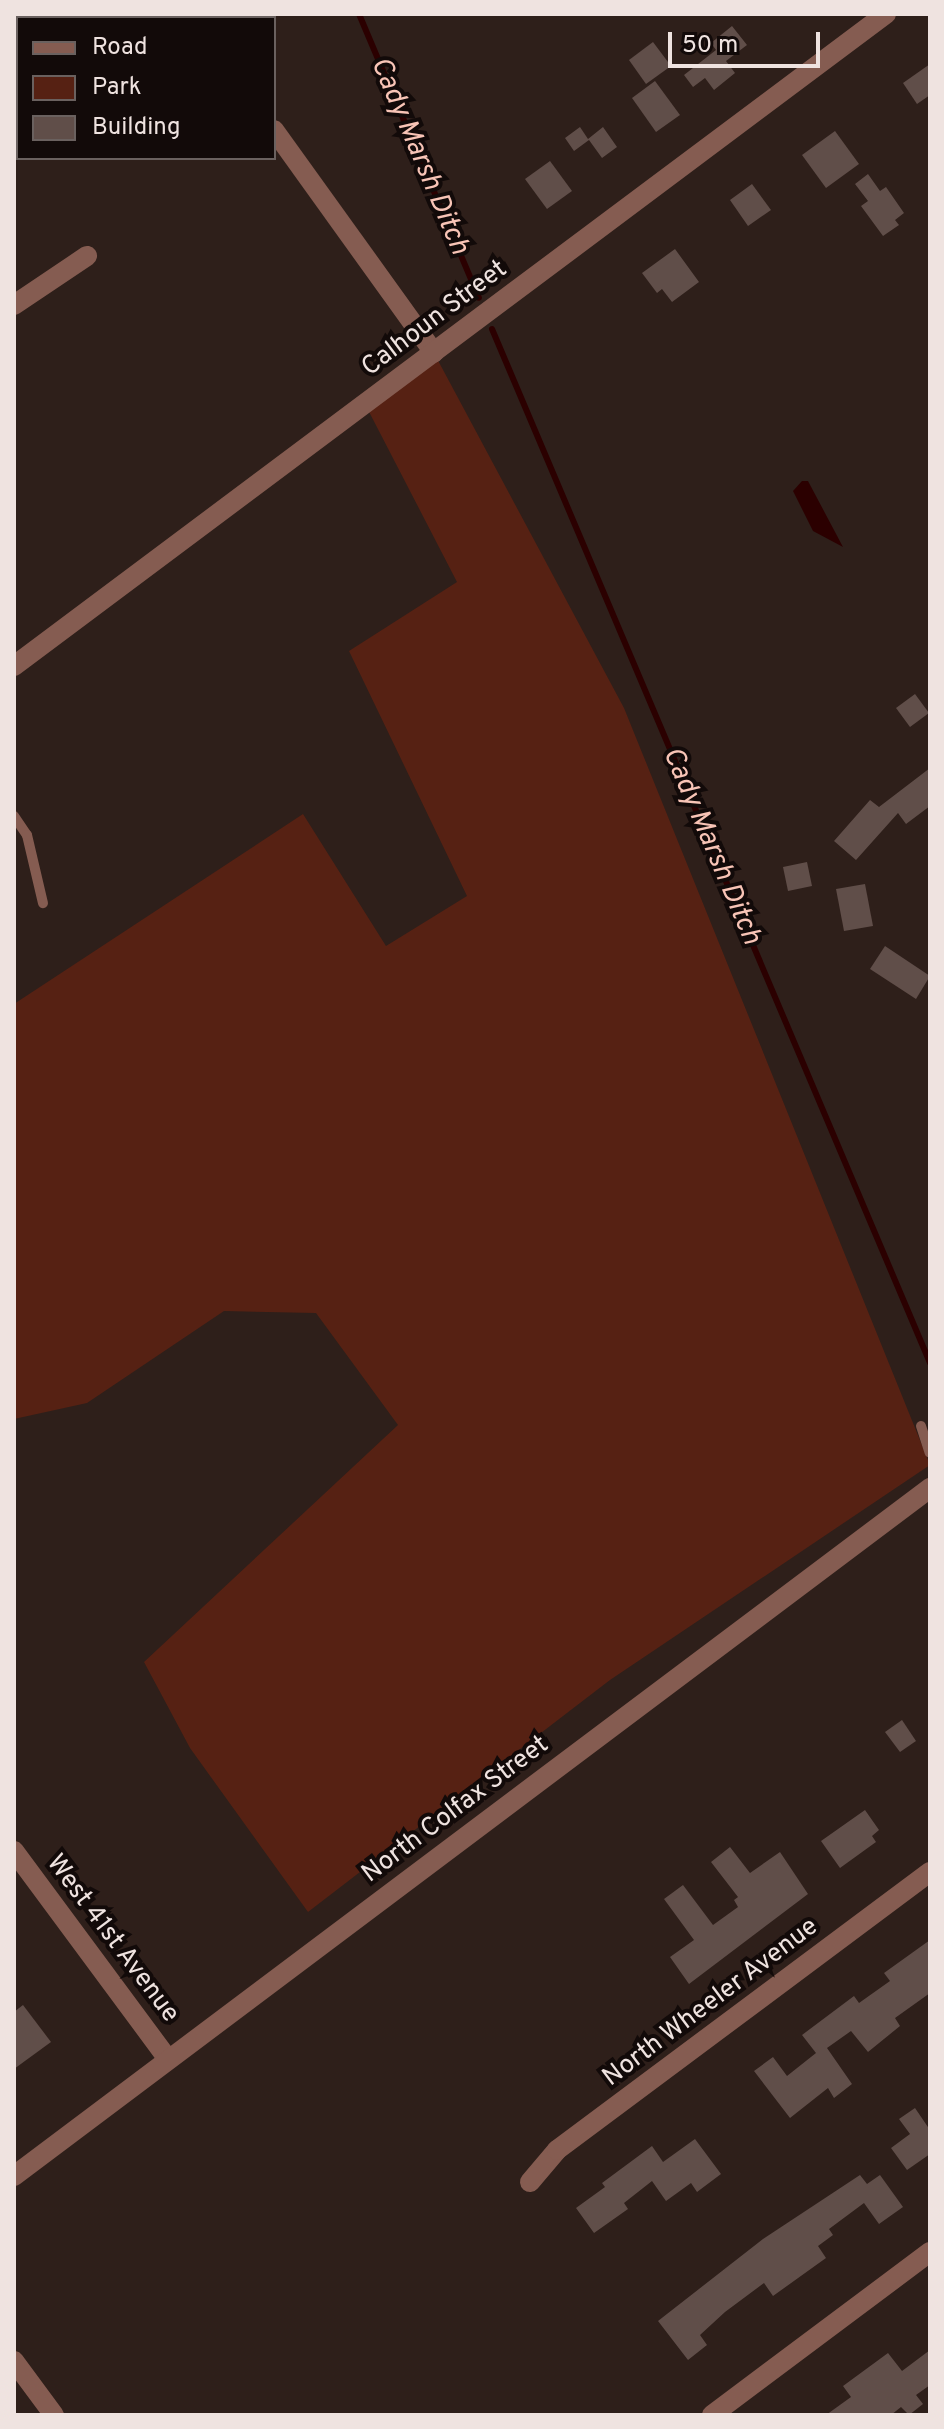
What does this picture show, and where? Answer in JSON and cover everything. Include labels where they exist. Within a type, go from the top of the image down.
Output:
[{"type":"street","name":"Calhoun Street","points":[[14,666],[886,14]]},
{"type":"street","points":[[276,133],[434,353]]},
{"type":"street","points":[[14,305],[87,256]]},
{"type":"street","name":"North Colfax Street","points":[[14,2176],[923,1493]]},
{"type":"street","name":"West 41st Avenue","points":[[14,1851],[168,2059]]},
{"type":"street","name":"North Wheeler Avenue","points":[[530,2182],[557,2150],[930,1872]]},
{"type":"street","points":[[712,2415],[930,2252]]},
{"type":"street","points":[[14,2361],[54,2415]]},
{"type":"lane","points":[[14,816],[27,835],[43,903]]},
{"type":"lane","points":[[921,1426],[930,1453]]},
{"type":"green space","points":[[434,353],[624,708],[930,1465],[610,1680],[308,1912],[190,1748],[144,1662],[398,1425],[316,1313],[224,1311],[87,1403],[14,1419],[14,1004],[303,814],[386,946],[467,896],[349,651],[457,582],[365,404]]},
{"type":"shaded area","points":[[802,481],[808,481],[843,547],[813,531],[793,491]]},
{"type":"building","points":[[732,26],[747,45],[726,61],[735,73],[714,90],[705,78],[693,87],[684,75],[716,50],[711,43]]},
{"type":"building","points":[[653,42],[671,66],[646,84],[629,60]]},
{"type":"building","points":[[930,64],[930,95],[917,104],[903,83]]},
{"type":"building","points":[[655,81],[680,115],[656,132],[632,98]]},
{"type":"building","points":[[580,127],[588,139],[603,127],[617,147],[602,158],[589,140],[574,151],[565,138]]},
{"type":"building","points":[[835,131],[859,164],[826,188],[802,155]]},
{"type":"building","points":[[550,161],[572,191],[547,209],[525,179]]},
{"type":"building","points":[[868,174],[880,191],[886,187],[904,213],[895,220],[899,225],[883,236],[861,206],[868,201],[855,184]]},
{"type":"building","points":[[752,184],[771,210],[748,226],[730,200]]},
{"type":"building","points":[[675,249],[699,282],[672,302],[662,289],[657,293],[642,273]]},
{"type":"building","points":[[915,694],[929,713],[910,727],[896,708]]},
{"type":"building","points":[[930,768],[930,806],[906,824],[898,813],[856,860],[834,841],[870,800],[879,807]]},
{"type":"building","points":[[807,862],[812,886],[788,891],[783,867]]},
{"type":"building","points":[[865,884],[873,926],[844,931],[836,889]]},
{"type":"building","points":[[885,946],[930,976],[916,999],[870,969]]},
{"type":"building","points":[[902,1720],[916,1741],[900,1752],[885,1732]]},
{"type":"building","points":[[865,1810],[879,1830],[872,1836],[876,1842],[840,1868],[821,1841]]},
{"type":"building","points":[[730,1847],[750,1873],[780,1852],[808,1894],[689,1984],[670,1957],[694,1940],[664,1899],[683,1885],[713,1925],[738,1907],[734,1900],[738,1897],[711,1862]]},
{"type":"building","points":[[930,1940],[930,1993],[895,2018],[900,2026],[868,2052],[851,2031],[827,2048],[852,2084],[834,2098],[828,2088],[790,2118],[754,2071],[773,2057],[787,2076],[816,2053],[802,2035],[854,1996],[859,2003],[890,1981],[884,1973]]},
{"type":"building","points":[[23,2005],[51,2042],[14,2069],[14,2012]]},
{"type":"building","points":[[915,2108],[930,2130],[930,2154],[907,2170],[891,2148],[910,2134],[899,2119]]},
{"type":"building","points":[[695,2139],[721,2174],[697,2192],[691,2183],[666,2201],[652,2181],[624,2203],[628,2209],[594,2233],[576,2208],[605,2187],[602,2183],[652,2146],[663,2162]]},
{"type":"building","points":[[860,2175],[867,2184],[880,2175],[903,2207],[879,2224],[864,2203],[829,2229],[833,2235],[818,2246],[826,2258],[773,2296],[764,2283],[700,2335],[707,2345],[688,2360],[658,2321],[763,2239]]},
{"type":"building","points":[[930,2350],[930,2385],[916,2395],[923,2404],[909,2415],[901,2407],[891,2415],[826,2415],[851,2397],[843,2386],[888,2353],[902,2371]]},
{"type":"waterway","name":"Cady Marsh Ditch","points":[[359,14],[479,298]]},
{"type":"waterway","name":"Cady Marsh Ditch","points":[[492,329],[930,1363]]}]
